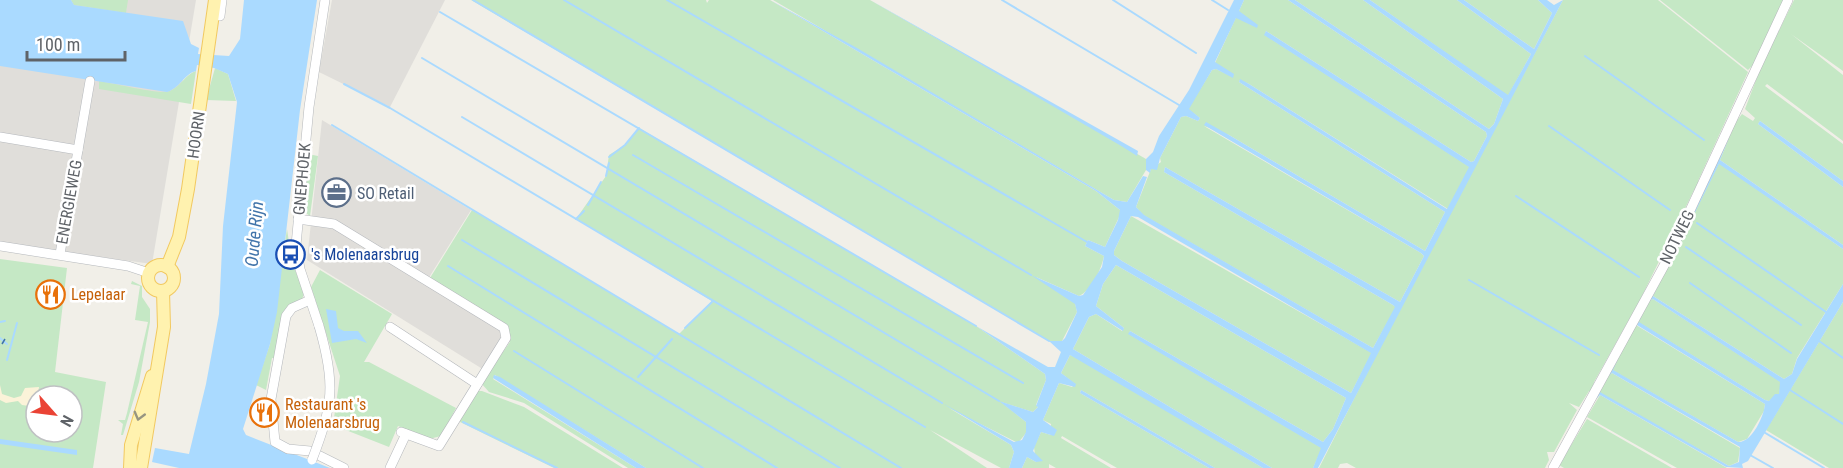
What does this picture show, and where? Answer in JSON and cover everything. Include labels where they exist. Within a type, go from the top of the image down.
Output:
[{"type":"main road","name":"HOORN","points":[[167,267],[179,237],[215,0]]},
{"type":"main road","points":[[157,266],[167,267],[174,279],[170,288],[163,291],[151,286],[149,273],[157,266]]},
{"type":"main road","points":[[130,468],[131,445],[156,367],[164,327],[163,291]]},
{"type":"main road","points":[[141,468],[155,392],[156,367]]},
{"type":"street","points":[[220,16],[222,0]]},
{"type":"street","name":"GNEPHOEK","points":[[310,464],[326,420],[332,393],[329,360],[298,262],[298,219],[309,107],[326,0]]},
{"type":"street","name":"NOTWEG","points":[[1553,468],[1666,262],[1788,0]]},
{"type":"street","name":"ENERGIEWEG","points":[[60,254],[90,81]]},
{"type":"street","name":"ENERGIEWEG","points":[[0,137],[78,150]]},
{"type":"street","points":[[298,219],[333,224],[504,328],[506,338],[439,446],[403,433],[390,468]]},
{"type":"street","points":[[0,246],[128,266],[149,273]]},
{"type":"street","points":[[310,300],[292,308],[286,316],[271,399],[275,442],[288,449],[310,451],[344,468]]},
{"type":"street","points":[[390,327],[477,384]]},
{"type":"shaded area","points":[[0,0],[196,0],[152,264],[0,243]]},
{"type":"shaded area","points":[[332,0],[445,0],[390,107],[319,72]]},
{"type":"shaded area","points":[[322,120],[471,210],[428,279],[505,326],[489,373],[307,260]]},
{"type":"green space","points":[[71,0],[128,0],[126,13],[74,5]]},
{"type":"green space","points":[[471,0],[706,0],[707,3],[709,0],[770,0],[1096,191],[1120,210],[1120,215],[1105,247],[1088,240],[1085,246],[1104,256],[1098,273],[1088,289],[1079,296],[1036,277],[1075,303],[1077,312],[1062,341],[1049,341]]},
{"type":"green space","points":[[773,0],[870,0],[1146,159],[1146,170],[1127,202],[1114,200]]},
{"type":"green space","points":[[1244,0],[1288,0],[1486,132],[1487,136],[1474,161],[1471,162],[1266,31],[1265,35],[1470,167],[1448,209],[1240,80],[1239,82],[1445,212],[1425,251],[1229,135],[1204,126],[1421,253],[1424,256],[1400,302],[1165,167],[1164,172],[1396,307],[1373,348],[1143,215],[1136,207],[1151,169],[1161,162],[1160,158],[1181,117],[1186,116],[1198,121],[1200,118],[1188,109],[1212,70],[1216,69],[1233,77],[1215,63]]},
{"type":"green space","points":[[1295,0],[1363,0],[1503,99],[1494,124],[1489,129]]},
{"type":"green space","points":[[1370,0],[1457,0],[1531,54],[1508,96]]},
{"type":"green space","points":[[1464,0],[1538,0],[1552,13],[1534,49]]},
{"type":"green space","points":[[1563,0],[1658,0],[1748,72],[1698,181],[1700,183],[1694,190],[1640,300],[1594,382],[1592,392],[1589,391],[1579,407],[1569,403],[1577,410],[1554,452],[1547,452],[1549,460],[1545,468],[1356,468],[1347,463],[1340,464],[1338,468],[1319,468],[1410,288]]},
{"type":"green space","points":[[1660,0],[1783,0],[1755,63],[1748,70]]},
{"type":"green space","points":[[1794,0],[1843,0],[1843,71],[1791,34],[1843,75],[1843,141],[1767,84],[1765,86],[1843,144],[1843,181],[1760,121],[1758,124],[1843,187],[1843,245],[1720,160],[1735,123],[1742,114],[1753,121],[1755,118],[1745,109],[1761,67]]},
{"type":"green space","points":[[215,68],[228,74],[236,101],[206,100]]},
{"type":"green space","points":[[196,71],[191,104],[99,89],[99,81],[146,90],[170,91]]},
{"type":"green space","points":[[639,128],[976,326],[1045,374],[1046,380],[1036,405],[1038,407],[1033,412],[1001,402],[1026,422],[1026,433],[1018,443],[949,408],[1011,445],[1014,452],[1009,468],[1001,468],[930,430],[987,468],[646,468],[495,375],[493,379],[636,468],[628,468],[524,403],[489,392],[481,383],[510,342],[508,328],[430,278],[472,210],[679,334],[712,301],[576,219],[606,176],[609,155],[625,145]]},
{"type":"green space","points":[[308,154],[318,156],[310,216],[303,211]]},
{"type":"green space","points":[[1719,163],[1843,249],[1843,284],[1797,358],[1792,374],[1784,379],[1653,296]]},
{"type":"green space","points":[[1131,216],[1372,353],[1351,393],[1114,255]]},
{"type":"green space","points":[[287,229],[292,262],[304,293],[302,300],[295,302],[276,358],[272,358],[266,390],[256,385],[270,344]]},
{"type":"green space","points":[[0,259],[67,268],[55,372],[106,382],[93,468],[0,468]]},
{"type":"green space","points":[[1116,265],[1346,398],[1333,429],[1323,442],[1130,331],[1129,334],[1322,448],[1313,468],[1272,468],[1073,349],[1089,317],[1096,314],[1122,331],[1124,328],[1096,306],[1103,284]]},
{"type":"green space","points":[[320,270],[392,314],[364,362],[369,362],[456,408],[441,436],[429,439],[398,426],[389,447],[333,425],[340,376],[311,287]]},
{"type":"green space","points":[[132,281],[142,286],[142,297],[150,309],[150,322],[139,382],[123,435],[121,435],[123,424],[118,420],[125,420],[148,322],[135,320],[140,286],[131,284]]},
{"type":"green space","points":[[1653,299],[1781,382],[1779,395],[1769,401],[1765,400],[1638,322],[1648,301]]},
{"type":"green space","points":[[1843,302],[1843,468],[1829,468],[1766,430]]},
{"type":"green space","points":[[1636,325],[1765,404],[1764,411],[1747,439],[1738,442],[1612,370]]},
{"type":"green space","points":[[1070,355],[1081,359],[1263,468],[1215,468],[1081,390],[1080,393],[1209,468],[1117,468],[1062,436],[1061,438],[1111,468],[1056,468],[1049,464],[1049,468],[1022,468],[1027,457],[1036,462],[1034,447],[1041,432],[1051,435],[1051,424],[1043,420],[1059,383],[1072,387],[1075,384],[1061,373]]},
{"type":"green space","points":[[1612,373],[1740,448],[1738,462],[1729,466],[1599,393],[1607,376]]},
{"type":"green space","points":[[476,391],[482,391],[524,407],[623,468],[554,468],[458,421]]},
{"type":"green space","points":[[1600,395],[1727,468],[1677,468],[1587,417]]},
{"type":"green space","points":[[1587,419],[1672,468],[1564,468],[1559,465]]},
{"type":"sand","points":[[0,385],[2,394],[14,398],[21,396],[24,390],[24,405],[18,401],[6,403],[0,400]]},
{"type":"water","name":"Oude Rijn","points":[[0,0],[71,0],[74,5],[183,21],[191,44],[199,48],[198,54],[229,56],[240,39],[244,0],[317,0],[300,110],[277,312],[270,344],[243,429],[246,435],[330,468],[179,468],[152,462],[155,448],[189,454],[206,384],[219,314],[223,226],[237,102],[228,74],[214,68],[197,65],[196,71],[167,92],[0,66]]},
{"type":"water","points":[[770,0],[857,48],[1114,200],[1127,202],[1143,176],[1147,177],[1136,207],[1144,215],[1373,348],[1395,307],[1393,305],[1164,172],[1165,167],[1400,302],[1424,256],[1421,253],[1204,125],[1206,122],[1229,135],[1425,251],[1445,212],[1239,82],[1240,79],[1447,209],[1469,167],[1264,35],[1266,31],[1471,162],[1474,161],[1487,136],[1486,132],[1288,0],[1295,0],[1489,129],[1494,124],[1503,99],[1363,0],[1370,0],[1508,95],[1531,54],[1457,0],[1464,0],[1534,49],[1552,13],[1538,0],[1547,0],[1554,5],[1563,0],[1318,468],[1313,468],[1321,448],[1128,334],[1130,331],[1323,442],[1333,429],[1346,398],[1116,265],[1103,284],[1096,306],[1124,328],[1123,331],[1096,314],[1089,317],[1073,349],[1272,468],[1263,468],[1070,355],[1061,373],[1076,384],[1075,387],[1059,383],[1043,420],[1057,430],[1054,436],[1041,432],[1033,451],[1043,461],[1036,462],[1027,457],[1022,468],[1009,468],[1014,452],[1011,445],[942,403],[1014,442],[1022,440],[1026,432],[1026,422],[999,401],[1033,412],[1038,407],[1036,406],[1046,380],[1045,374],[976,326],[1048,367],[1055,367],[1061,352],[1049,341],[1062,341],[1065,338],[1077,312],[1075,304],[1031,275],[1079,296],[1083,295],[1102,267],[1104,256],[1085,246],[1088,240],[1105,247],[1118,220],[1120,210],[1096,191]],"holes":[[[1131,216],[1138,217],[1371,353],[1351,393],[1114,255]]]},
{"type":"water","points":[[870,0],[1138,151],[1137,156],[1123,147]]},
{"type":"water","points":[[1234,0],[1244,0],[1239,11],[1258,25],[1257,28],[1236,18],[1215,62],[1234,74],[1233,78],[1216,69],[1212,70],[1189,109],[1200,118],[1198,121],[1186,116],[1181,117],[1160,158],[1157,170],[1151,169],[1150,173],[1146,170],[1146,159],[1153,152],[1159,136],[1189,90]]},
{"type":"water","points":[[1760,121],[1843,181],[1843,187],[1758,124]]},
{"type":"water","points":[[1731,133],[1720,160],[1843,245],[1843,249],[1719,164],[1674,255]]},
{"type":"water","points":[[1668,266],[1653,296],[1784,379],[1792,374],[1797,359],[1843,284],[1843,302],[1748,461],[1742,464],[1743,468],[1726,467],[1600,395],[1594,401],[1600,392],[1729,466],[1739,462],[1740,447],[1612,373],[1607,377],[1620,354],[1613,370],[1738,442],[1748,438],[1756,428],[1765,404],[1637,325],[1645,309],[1639,322],[1765,400],[1769,401],[1775,394],[1779,394],[1780,382],[1653,299],[1648,301]]},
{"type":"water","points":[[326,309],[336,311],[338,328],[344,331],[358,331],[367,343],[356,339],[332,343]]},
{"type":"water","points":[[494,375],[646,468],[636,468],[493,378]]},
{"type":"water","points":[[1081,390],[1215,468],[1209,468],[1080,393]]},
{"type":"water","points":[[0,439],[77,450],[77,455],[0,444]]},
{"type":"waterway","points":[[473,0],[1049,341]]},
{"type":"waterway","points":[[564,0],[1031,275]]},
{"type":"waterway","points":[[667,0],[1087,242]]},
{"type":"waterway","points":[[1002,0],[1179,105]]},
{"type":"waterway","points":[[1113,0],[1196,53]]},
{"type":"waterway","points":[[1212,0],[1228,10]]},
{"type":"waterway","points":[[440,12],[976,326]]},
{"type":"waterway","points":[[1585,56],[1704,140]]},
{"type":"waterway","points":[[422,58],[999,401]]},
{"type":"waterway","points":[[344,84],[390,108],[925,427]]},
{"type":"waterway","points":[[462,117],[942,403]]},
{"type":"waterway","points":[[332,125],[901,468]]},
{"type":"waterway","points":[[1549,126],[1670,210]]},
{"type":"waterway","points":[[609,157],[625,145],[639,128]]},
{"type":"waterway","points":[[633,155],[1023,383]]},
{"type":"waterway","points":[[606,176],[609,163]]},
{"type":"waterway","points":[[588,205],[601,182]]},
{"type":"waterway","points":[[1516,196],[1639,277]]},
{"type":"waterway","points":[[576,219],[584,211]]},
{"type":"waterway","points":[[1697,223],[1826,312]]},
{"type":"waterway","points":[[462,240],[840,468]]},
{"type":"waterway","points":[[1686,247],[1801,325]]},
{"type":"waterway","points":[[448,266],[777,468]]},
{"type":"waterway","points":[[1469,280],[1599,355]]},
{"type":"waterway","points":[[1690,283],[1791,353]]},
{"type":"waterway","points":[[685,328],[713,301]]},
{"type":"waterway","points":[[0,322],[5,321]]},
{"type":"waterway","points":[[7,360],[17,323]]},
{"type":"waterway","points":[[0,338],[7,344]]},
{"type":"waterway","points":[[638,377],[672,339]]},
{"type":"waterway","points":[[1819,341],[1843,358]]},
{"type":"waterway","points":[[514,351],[703,468]]},
{"type":"waterway","points":[[1790,390],[1843,424]]},
{"type":"waterway","points":[[463,422],[557,468]]},
{"type":"waterway","points":[[1762,431],[1824,468]]},
{"type":"waterway","points":[[1750,455],[1773,468]]},
{"type":"ferry route","points":[[2,344],[5,339]]},
{"type":"place","name":"SO Retail","points":[[336,193]]},
{"type":"place","name":"'s Molenaarsbrug","points":[[290,254]]},
{"type":"place","name":"Lepelaar","points":[[50,294]]},
{"type":"place","name":"Restaurant 's Molenaarsbrug","points":[[264,413]]}]
